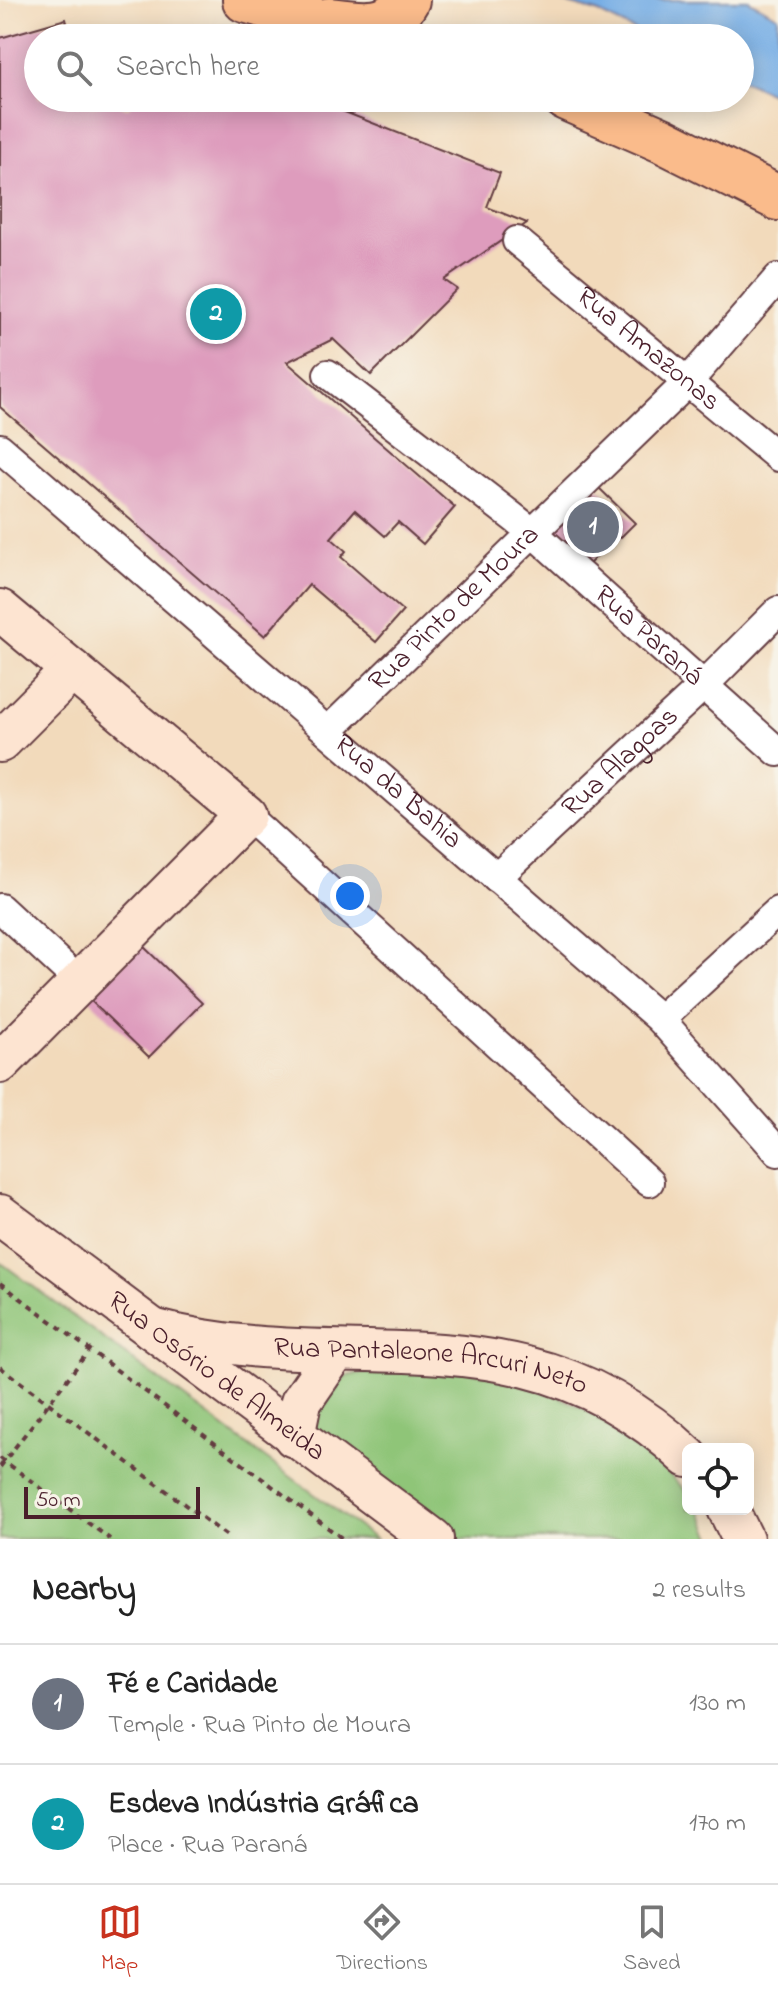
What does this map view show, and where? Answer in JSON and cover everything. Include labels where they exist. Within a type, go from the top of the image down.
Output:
[{"type":"main road","points":[[245,0],[330,24]]},
{"type":"main road","points":[[300,15],[373,24],[398,16],[407,1]]},
{"type":"main road","points":[[598,112],[778,198]]},
{"type":"main road","points":[[0,610],[246,815],[0,1063]]},
{"type":"main road","points":[[0,742],[72,670]]},
{"type":"main road","name":"Rua Osório de Almeida","points":[[0,1215],[433,1539]]},
{"type":"main road","name":"Rua Pantaleone Arcuri Neto","points":[[152,1329],[194,1340],[243,1346],[444,1352],[536,1367],[570,1379],[637,1415],[682,1452]]},
{"type":"main road","points":[[294,1437],[301,1402],[336,1351]]},
{"type":"main road","points":[[731,1515],[743,1539]]},
{"type":"street","name":"Rua Amazonas","points":[[517,241],[778,457]]},
{"type":"street","name":"Rua Pinto de Moura","points":[[328,731],[688,382],[778,278]]},
{"type":"street","name":"Rua Paraná","points":[[328,374],[531,531],[778,752]]},
{"type":"street","name":"Rua da Bahia","points":[[0,448],[660,1019],[778,1152]]},
{"type":"street","name":"Rua Alagoas","points":[[496,878],[704,685],[778,611]]},
{"type":"street","points":[[246,815],[649,1182]]},
{"type":"street","points":[[0,908],[80,982]]},
{"type":"street","points":[[660,1019],[778,911]]},
{"type":"path","points":[[0,1283],[343,1539]]},
{"type":"path","points":[[0,1467],[2,1459],[91,1348]]},
{"type":"path","points":[[0,1367],[231,1539]]},
{"type":"path","points":[[2,1459],[110,1539]]},
{"type":"green space","points":[[0,1262],[375,1539],[0,1539]]},
{"type":"green space","points":[[379,1370],[464,1371],[526,1381],[623,1427],[682,1487],[682,1515],[702,1515],[713,1539],[455,1539],[313,1428],[317,1396],[346,1376]]},
{"type":"water","points":[[554,0],[748,0],[778,16],[778,96],[754,85],[754,24],[621,24],[597,12]]},
{"type":"building","points":[[66,19],[67,24],[49,24]]},
{"type":"building","points":[[24,31],[24,112],[345,112],[500,173],[487,207],[527,223],[444,280],[457,289],[371,375],[333,339],[287,362],[455,507],[423,544],[398,522],[385,536],[355,510],[331,538],[346,551],[341,557],[403,611],[376,642],[309,585],[265,636],[0,407],[0,38]]},
{"type":"building","points":[[597,486],[635,523],[620,538],[616,535],[581,573],[551,531]]},
{"type":"building","points":[[142,945],[202,1003],[149,1057],[89,999]]},
{"type":"place","name":"Esdeva Indústria Gráfica","points":[[216,314]]},
{"type":"place","name":"Fé e Caridade","points":[[593,527]]}]
